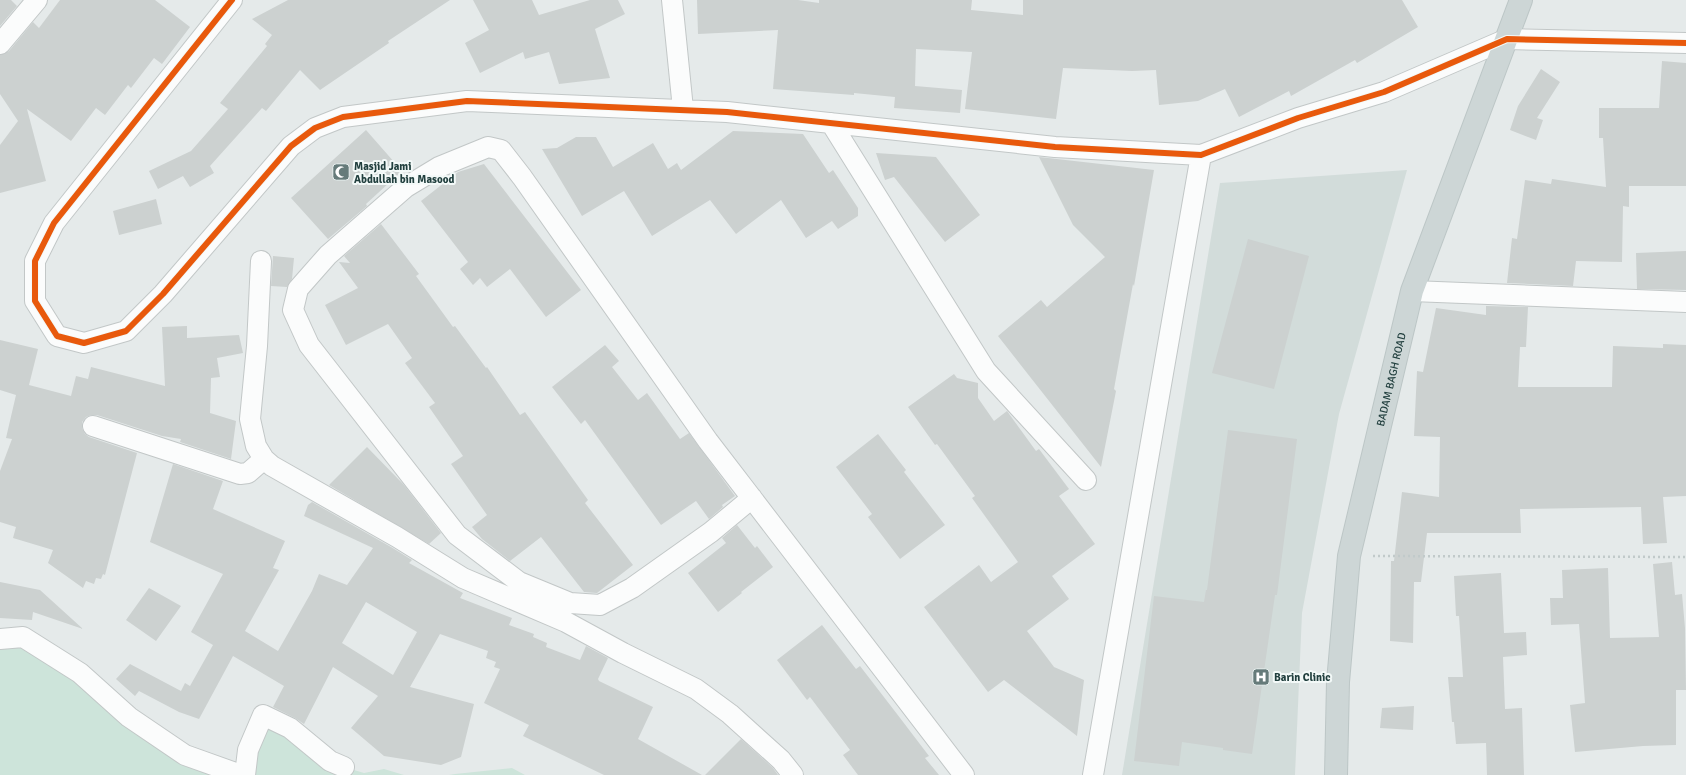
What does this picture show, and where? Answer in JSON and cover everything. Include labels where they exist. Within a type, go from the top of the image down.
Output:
[{"type":"main road","name":"BADAM BAGH ROAD","points":[[1336,775],[1338,682],[1349,556],[1412,291],[1521,0]]},
{"type":"street","points":[[0,44],[37,0]]},
{"type":"street","points":[[232,0],[54,223],[35,261],[35,301],[57,336],[84,343],[126,331],[163,294],[291,146],[315,128],[343,117],[467,101],[683,109],[727,112],[1055,147],[1201,155],[1298,118],[1384,92],[1507,39],[1686,43]]},
{"type":"street","points":[[672,0],[683,109]]},
{"type":"street","points":[[831,123],[986,371],[1086,480]]},
{"type":"street","points":[[752,498],[711,532],[632,588],[600,605],[570,603],[519,582],[457,535],[309,345],[293,310],[298,289],[328,255],[406,188],[439,167],[471,153],[488,147],[501,150],[526,183],[708,441],[752,498],[964,775]]},
{"type":"street","points":[[1093,775],[1201,155]]},
{"type":"street","points":[[261,261],[257,346],[250,419],[256,446],[264,459],[272,466],[397,537],[463,578],[566,622],[623,653],[696,689],[730,714],[781,760],[793,775]]},
{"type":"street","points":[[1412,291],[1686,302]]},
{"type":"street","points":[[92,426],[240,474],[248,473],[264,459]]},
{"type":"street","points":[[0,638],[23,637],[80,673],[130,718],[185,755],[241,775]]},
{"type":"street","points":[[245,775],[248,750],[263,715],[290,728],[330,761],[344,767]]},
{"type":"path","points":[[1349,556],[1686,557]]},
{"type":"shaded area","points":[[1407,170],[1339,414],[1302,613],[1295,775],[1122,775],[1220,183]]},
{"type":"green space","points":[[23,637],[129,717],[241,775],[0,775],[0,639]]},
{"type":"green space","points":[[263,715],[344,767],[364,773],[384,769],[404,775],[245,775]]},
{"type":"green space","points":[[512,768],[525,775],[449,775],[455,774]]},
{"type":"building","points":[[0,0],[11,0],[17,6],[0,26]]},
{"type":"building","points":[[60,0],[155,0],[190,27],[162,64],[154,58],[131,88],[128,85],[105,115],[96,108],[71,141],[27,109],[46,181],[0,193],[0,145],[18,121],[0,94],[0,55],[9,51],[33,22],[39,28]]},
{"type":"building","points":[[288,0],[450,0],[388,41],[389,43],[320,90],[300,70],[266,111],[262,108],[210,166],[214,173],[190,187],[183,176],[158,189],[149,171],[191,151],[228,109],[220,103],[267,46],[265,44],[272,35],[252,19]]},
{"type":"building","points":[[473,0],[532,0],[539,15],[590,0],[618,0],[625,14],[595,29],[610,78],[559,84],[549,52],[525,59],[523,52],[480,73],[465,43],[489,30]]},
{"type":"building","points":[[697,0],[798,0],[819,3],[819,0],[972,0],[971,10],[1023,15],[1023,0],[1402,0],[1418,27],[1357,63],[1355,60],[1291,96],[1289,91],[1239,117],[1225,89],[1198,101],[1159,105],[1156,70],[1132,71],[1063,68],[1056,119],[965,109],[972,52],[916,49],[915,86],[962,90],[960,113],[894,108],[895,97],[854,93],[854,95],[773,89],[778,30],[698,34]]},
{"type":"building","points":[[1662,61],[1686,63],[1686,186],[1629,186],[1629,207],[1623,206],[1622,262],[1576,261],[1573,286],[1507,283],[1512,238],[1517,239],[1525,180],[1551,184],[1552,179],[1606,187],[1603,138],[1599,138],[1599,108],[1659,108]]},
{"type":"building","points":[[1541,69],[1560,82],[1537,118],[1543,120],[1536,140],[1510,130],[1518,106]]},
{"type":"building","points":[[366,130],[402,171],[366,204],[367,206],[328,239],[291,198]]},
{"type":"building","points":[[733,131],[803,134],[829,173],[833,170],[858,208],[858,216],[838,229],[832,221],[806,238],[781,200],[736,234],[710,200],[652,236],[624,191],[582,216],[542,149],[557,148],[576,137],[596,137],[613,167],[653,143],[668,169],[677,163],[681,170]]},
{"type":"building","points":[[876,153],[936,157],[980,215],[945,242],[894,177],[885,180]]},
{"type":"building","points":[[1039,157],[1154,170],[1114,389],[1116,391],[1101,467],[998,336],[1041,300],[1047,307],[1105,257],[1073,225]]},
{"type":"building","points":[[484,164],[581,290],[546,317],[510,269],[487,287],[480,278],[473,285],[460,269],[468,262],[421,201],[458,172]]},
{"type":"building","points":[[156,199],[162,224],[119,235],[113,211]]},
{"type":"building","points":[[381,224],[419,274],[416,276],[453,327],[455,326],[486,368],[487,367],[520,415],[525,412],[588,500],[585,503],[633,565],[597,593],[584,592],[541,537],[510,561],[482,539],[472,527],[487,515],[451,464],[463,456],[429,407],[435,403],[405,363],[412,358],[388,324],[346,345],[325,305],[358,288],[339,262],[350,263],[344,256]]},
{"type":"building","points":[[1248,239],[1309,256],[1274,389],[1212,373]]},
{"type":"building","points":[[1686,251],[1686,290],[1637,289],[1636,253]]},
{"type":"building","points":[[273,256],[294,258],[292,279],[287,287],[271,286]]},
{"type":"building","points":[[1486,306],[1528,307],[1526,347],[1520,347],[1518,387],[1612,387],[1613,346],[1663,348],[1663,344],[1686,345],[1686,496],[1663,497],[1667,543],[1643,544],[1641,507],[1520,509],[1521,533],[1427,533],[1421,582],[1414,582],[1413,643],[1390,641],[1391,561],[1394,561],[1402,492],[1439,497],[1440,437],[1414,436],[1417,371],[1423,372],[1436,308],[1486,315]]},
{"type":"building","points":[[187,326],[187,338],[239,335],[243,353],[217,358],[220,377],[211,378],[210,413],[236,421],[231,459],[180,442],[181,439],[162,436],[97,415],[86,417],[82,422],[82,428],[85,434],[89,437],[137,453],[105,575],[103,574],[101,579],[96,578],[94,584],[86,581],[83,588],[48,563],[53,550],[13,538],[16,527],[0,522],[0,471],[12,439],[6,438],[16,395],[0,390],[0,340],[38,349],[29,385],[71,396],[76,376],[88,379],[91,367],[165,386],[162,327]]},
{"type":"building","points":[[605,345],[619,361],[612,367],[638,400],[647,393],[680,439],[689,433],[735,496],[722,505],[723,507],[709,519],[696,501],[661,525],[585,420],[581,424],[552,387]]},
{"type":"building","points":[[954,374],[957,378],[978,383],[978,398],[994,421],[1007,411],[1036,451],[1039,449],[1069,489],[1059,496],[1095,544],[1052,576],[1069,599],[1027,631],[1054,667],[1084,680],[1077,736],[1004,680],[988,692],[924,607],[979,565],[991,582],[1018,562],[972,498],[975,496],[937,444],[935,445],[908,407]]},
{"type":"building","points":[[1228,430],[1297,439],[1277,595],[1275,595],[1252,754],[1182,742],[1179,766],[1134,761],[1154,596],[1204,602],[1207,590]]},
{"type":"building","points":[[878,434],[906,470],[904,472],[945,525],[900,559],[868,517],[872,514],[836,467]]},
{"type":"building","points":[[367,447],[404,485],[441,533],[429,544],[329,485]]},
{"type":"building","points":[[173,464],[223,481],[213,509],[285,541],[273,568],[279,570],[245,631],[278,651],[312,591],[319,574],[347,585],[373,548],[304,516],[308,505],[312,502],[391,547],[412,560],[409,563],[463,593],[460,598],[512,618],[509,625],[534,634],[533,637],[547,643],[546,647],[580,660],[586,646],[608,658],[598,679],[599,681],[653,707],[638,739],[702,775],[604,775],[523,736],[529,725],[484,703],[500,669],[494,667],[496,662],[486,658],[488,651],[440,634],[410,687],[474,704],[461,757],[441,765],[384,756],[351,728],[378,696],[333,667],[304,724],[273,707],[284,686],[233,656],[199,719],[179,712],[139,691],[135,696],[116,679],[130,664],[181,691],[185,683],[190,686],[213,645],[191,632],[223,574],[150,542]],"holes":[[[366,602],[417,632],[393,675],[342,643]]]},
{"type":"building","points":[[737,525],[755,548],[757,546],[773,567],[718,612],[688,573],[726,543],[722,538]]},
{"type":"building","points":[[1672,562],[1675,595],[1682,594],[1685,628],[1686,690],[1676,690],[1676,745],[1643,746],[1575,752],[1570,705],[1585,703],[1579,624],[1551,625],[1550,598],[1563,598],[1562,570],[1608,568],[1610,638],[1659,637],[1653,564]]},
{"type":"building","points":[[1501,573],[1504,633],[1526,632],[1527,655],[1503,657],[1505,709],[1522,708],[1524,775],[1487,775],[1486,743],[1456,744],[1454,722],[1452,722],[1448,677],[1463,677],[1459,616],[1456,616],[1454,576]]},
{"type":"building","points":[[0,582],[40,590],[83,629],[33,612],[32,620],[0,618]]},
{"type":"building","points":[[149,588],[181,606],[156,641],[126,620]]},
{"type":"building","points":[[822,625],[856,669],[860,666],[929,756],[925,758],[939,775],[858,775],[843,755],[850,750],[810,697],[807,700],[777,660]]},
{"type":"building","points":[[1414,706],[1413,730],[1380,728],[1382,708]]},
{"type":"building","points":[[741,739],[773,768],[778,775],[705,775]]},
{"type":"cycle path","points":[[232,0],[54,223],[35,261],[35,301],[57,336],[84,343],[126,331],[163,294],[291,146],[315,128],[343,117],[467,101],[727,112],[1055,147],[1201,155],[1298,118],[1384,92],[1507,39],[1686,43]]},
{"type":"place","name":"Masjid Jami Abdullah bin Masood","points":[[341,172]]},
{"type":"place","name":"Barin Clinic","points":[[1261,677]]}]
